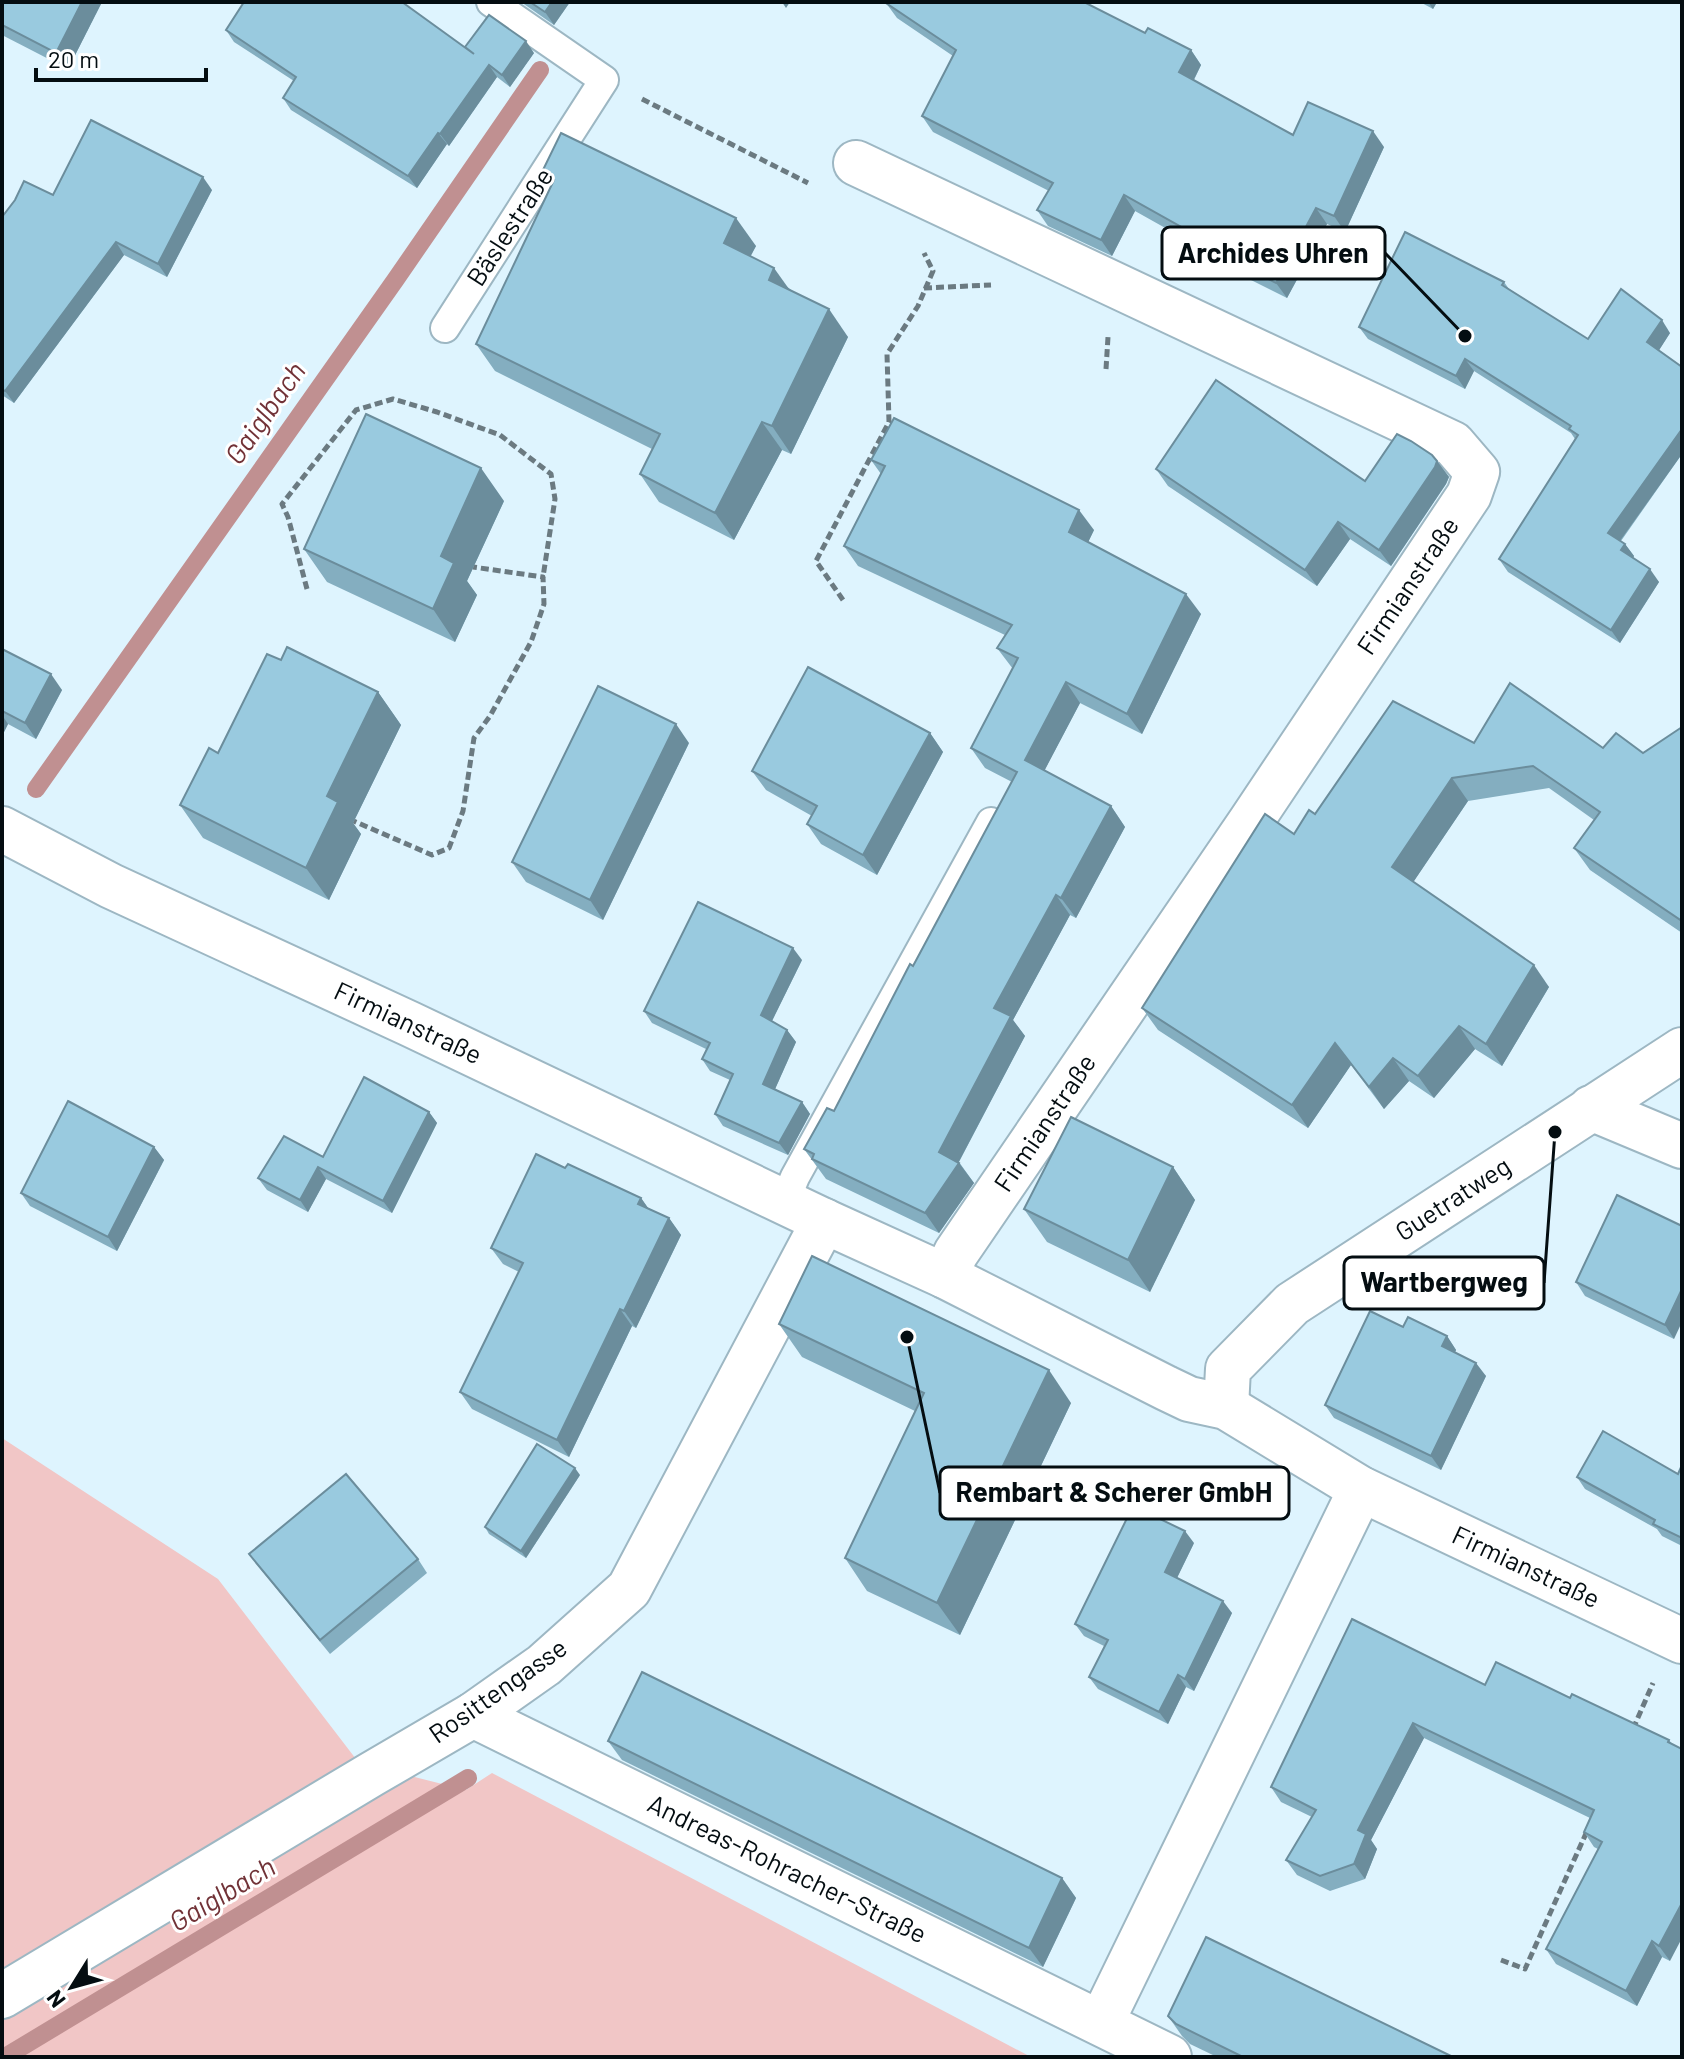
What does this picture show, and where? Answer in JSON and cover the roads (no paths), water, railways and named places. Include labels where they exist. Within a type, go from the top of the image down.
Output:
[{"type":"street","name":"Firmianstraße","points":[[856,163],[1453,444],[1477,472],[1469,495],[956,1253],[945,1276]]},
{"type":"street","name":"Firmianstraße","points":[[2,829],[111,886],[945,1276],[1189,1399],[1226,1407],[1361,1489],[1678,1639]]},
{"type":"street","name":"Guetratweg","points":[[1226,1407],[1228,1369],[1292,1304],[1682,1050]]},
{"type":"street","points":[[1591,1108],[1682,1146]]},
{"type":"street","name":"Rosittengasse","points":[[2,1996],[473,1715],[544,1665],[629,1589],[824,1221]]},
{"type":"street","points":[[1101,2023],[1361,1489]]},
{"type":"street","name":"Andreas-Rohracher-Straße","points":[[473,1715],[1169,2057]]},
{"type":"lane","name":"Bäslestraße","points":[[445,328],[604,80],[491,2]]},
{"type":"lane","points":[[785,1201],[795,1177],[1003,800]]},
{"type":"waterway","name":"Gaiglbach","points":[[36,789],[540,70]]},
{"type":"waterway","name":"Gaiglbach","points":[[5,2057],[468,1778]]},
{"type":"place","name":"Archides Uhren","points":[[1465,336]]},
{"type":"place","name":"Wartbergweg","points":[[1555,1132]]},
{"type":"place","name":"Rembart & Scherer GmbH","points":[[907,1337]]}]
